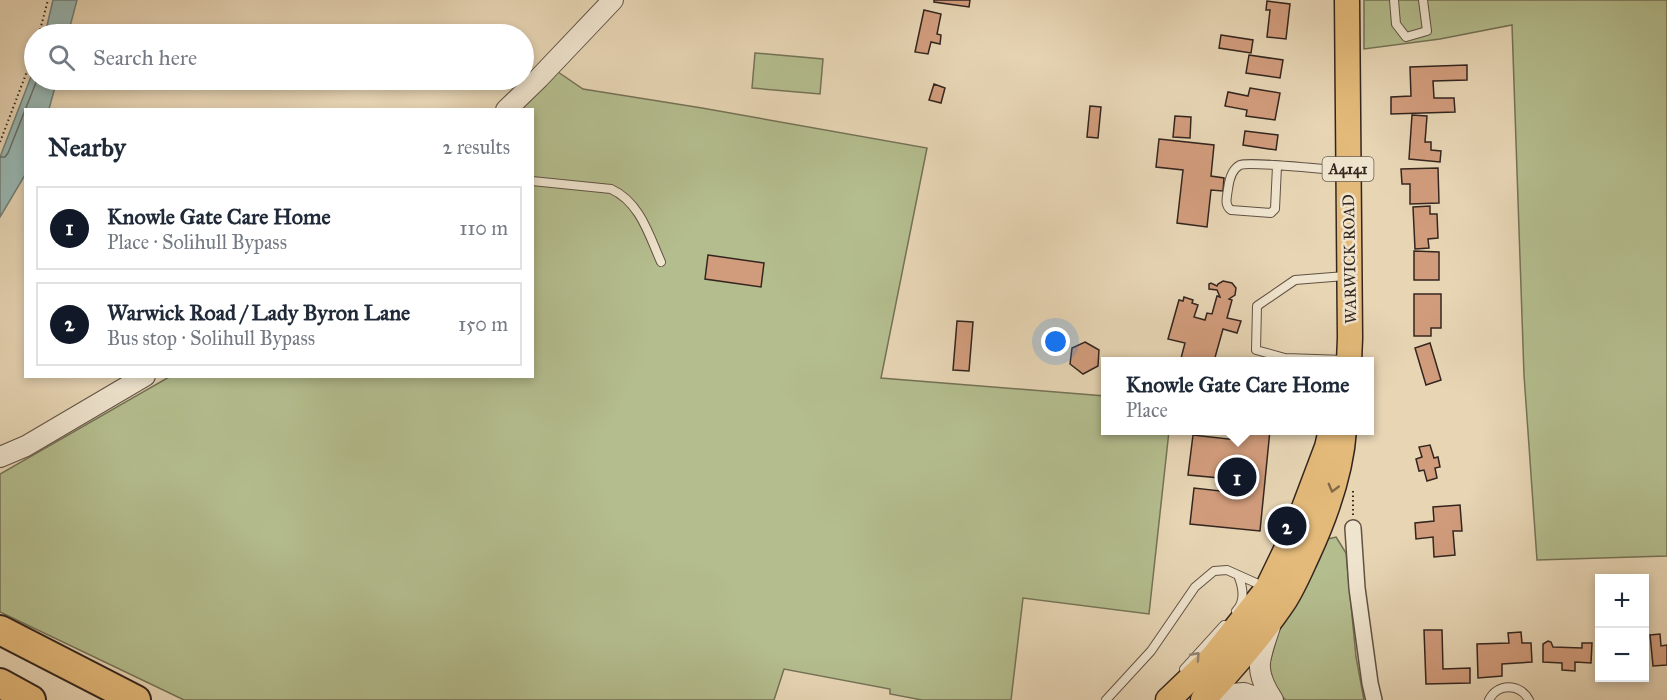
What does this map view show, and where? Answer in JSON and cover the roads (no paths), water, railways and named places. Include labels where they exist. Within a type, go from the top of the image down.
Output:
[{"type":"highway","points":[[0,630],[136,700]]},
{"type":"highway","points":[[0,649],[95,700]]},
{"type":"highway","points":[[0,683],[31,700]]},
{"type":"main road","name":"WARWICK ROAD","points":[[1347,0],[1350,276],[1348,355]]},
{"type":"main road","points":[[1203,700],[1229,672],[1273,602],[1296,529],[1327,447],[1329,435]]},
{"type":"main road","points":[[1177,692],[1273,602],[1286,599],[1323,519],[1332,493],[1344,435]]},
{"type":"main road","points":[[1177,692],[1217,672],[1229,672]]},
{"type":"street","points":[[534,83],[613,0]]},
{"type":"street","points":[[508,108],[527,90]]},
{"type":"street","points":[[0,457],[26,446],[142,378]]},
{"type":"street","points":[[1353,528],[1357,588],[1374,700]]},
{"type":"street","points":[[1271,700],[1260,675],[1260,656],[1273,602]]},
{"type":"street","points":[[1229,672],[1271,700]]},
{"type":"street","points":[[1203,700],[1244,693],[1263,700]]},
{"type":"lane","points":[[1394,0],[1396,24],[1406,37],[1427,31],[1423,0]]},
{"type":"lane","points":[[1277,166],[1274,211],[1271,213],[1228,208],[1226,204],[1228,187],[1233,172],[1238,166],[1244,164],[1277,166],[1348,171]]},
{"type":"lane","points":[[534,181],[611,189],[621,194],[639,212],[661,262]]},
{"type":"lane","points":[[1282,357],[1256,350],[1257,306],[1296,280],[1350,276]]},
{"type":"lane","points":[[1307,357],[1348,355]]},
{"type":"lane","points":[[1299,553],[1323,519]]},
{"type":"lane","points":[[1106,700],[1151,651],[1195,587],[1214,571],[1227,570],[1238,575],[1273,602]]},
{"type":"lane","points":[[1177,692],[1240,607],[1243,588],[1238,575]]},
{"type":"lane","points":[[1489,700],[1492,693],[1504,687],[1513,687],[1521,691],[1529,700]]},
{"type":"water","points":[[53,0],[77,0],[71,24],[47,24]]},
{"type":"water","points":[[26,90],[54,90],[49,108],[24,108],[24,177],[0,217],[0,157]]},
{"type":"place","name":"Knowle Gate Care Home","points":[[1237,477]]},
{"type":"place","name":"Warwick Road / Lady Byron Lane","points":[[1287,526]]}]
